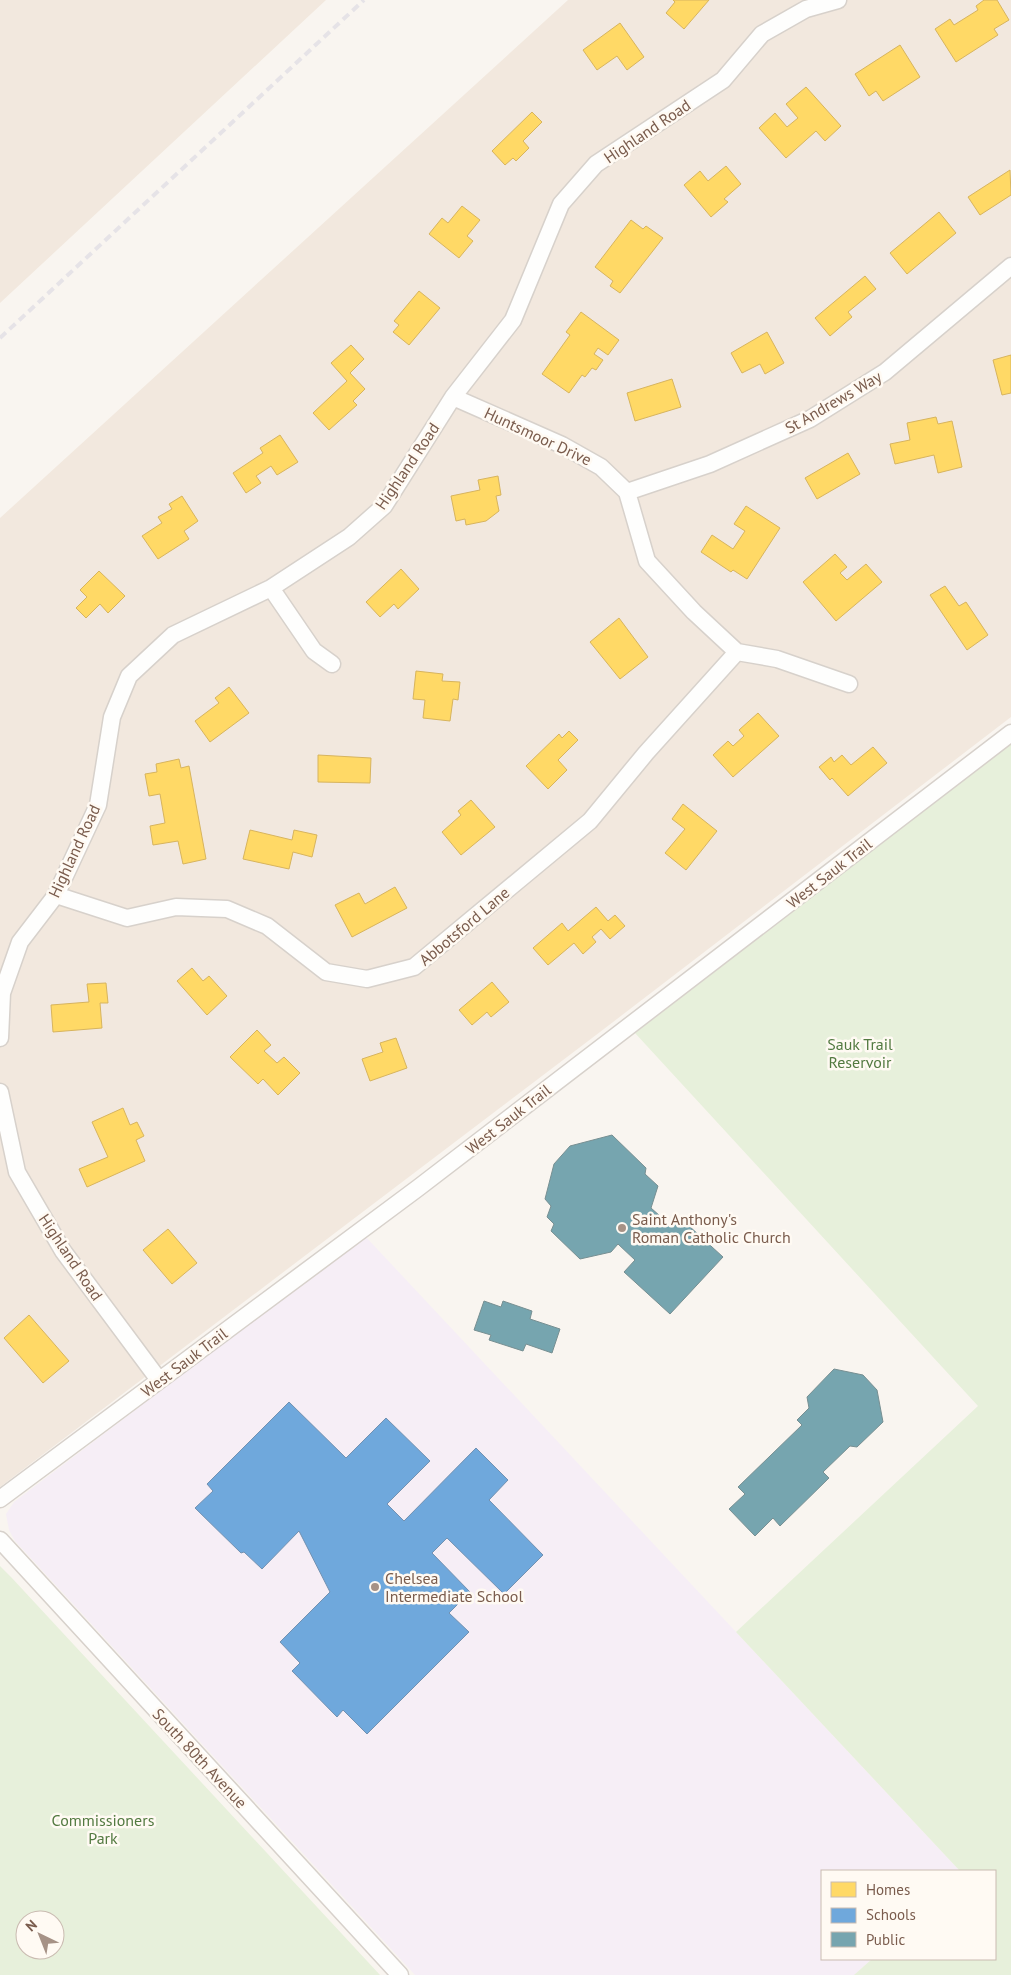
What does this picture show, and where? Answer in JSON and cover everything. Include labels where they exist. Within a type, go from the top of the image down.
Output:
[{"type":"street","name":"Highland Road","points":[[0,1038],[1,993],[20,942],[56,895],[98,805],[112,717],[129,676],[172,635],[271,588],[349,537],[384,506],[452,397],[513,320],[561,204],[596,164],[723,80],[762,34],[806,9],[838,0]]},
{"type":"street","name":"St Andrews Way","points":[[627,492],[710,464],[810,419],[885,372],[1011,266]]},
{"type":"street","name":"Huntsmoor Drive","points":[[452,397],[562,445],[602,467],[627,492],[647,561],[694,612],[737,652]]},
{"type":"street","points":[[271,588],[314,651],[332,664]]},
{"type":"street","points":[[737,652],[777,659],[849,684]]},
{"type":"street","name":"Abbotsford Lane","points":[[56,895],[127,918],[176,907],[227,909],[267,926],[326,972],[367,979],[414,967],[590,821],[646,753],[737,652]]},
{"type":"street","name":"West Sauk Trail","points":[[0,1500],[426,1182],[1011,733]]},
{"type":"street","name":"Highland Road","points":[[0,1092],[17,1172],[63,1251],[159,1380]]},
{"type":"street","name":"South 80th Avenue","points":[[0,1540],[400,1975]]},
{"type":"shaded area","points":[[0,0],[326,0],[0,303]]},
{"type":"shaded area","points":[[568,0],[1011,0],[1011,717],[600,1032],[0,1487],[0,518]]},
{"type":"shaded area","name":"Chelsea Intermediate School","points":[[365,1236],[959,1870],[821,1870],[821,1960],[871,1960],[854,1975],[415,1975],[15,1541],[9,1530],[6,1514],[14,1502]]},
{"type":"green space","name":"Sauk Trail Reservoir","points":[[1011,744],[1011,1975],[854,1975],[871,1960],[996,1960],[996,1870],[959,1870],[736,1632],[978,1406],[635,1033]]},
{"type":"green space","name":"Commissioners Park","points":[[0,1566],[11,1577],[380,1975],[0,1975]]},
{"type":"building: Homes","points":[[673,0],[709,0],[684,29],[666,13],[675,2]]},
{"type":"building: Homes","points":[[984,0],[997,0],[1009,20],[994,29],[998,35],[956,62],[935,29],[950,19],[954,25],[978,10],[976,6]]},
{"type":"building: Homes","points":[[620,23],[644,57],[627,70],[617,56],[597,70],[583,50]]},
{"type":"building: Homes","points":[[900,45],[920,77],[883,101],[876,91],[869,96],[855,74]]},
{"type":"building: Homes","points":[[806,87],[841,126],[825,141],[816,131],[786,158],[759,128],[775,113],[787,127],[798,118],[786,104]]},
{"type":"building: Homes","points":[[532,112],[542,122],[523,141],[529,148],[516,161],[513,158],[505,165],[492,151]]},
{"type":"building: Homes","points":[[726,166],[741,184],[724,199],[728,202],[711,217],[684,185],[700,171],[708,181]]},
{"type":"building: Homes","points":[[1010,170],[1011,195],[980,215],[968,197]]},
{"type":"building: Homes","points":[[462,206],[480,220],[467,236],[473,241],[459,258],[429,234],[442,218],[448,223]]},
{"type":"building: Homes","points":[[939,212],[956,233],[907,274],[890,253]]},
{"type":"building: Homes","points":[[631,220],[643,229],[646,226],[663,238],[620,293],[610,286],[613,281],[595,267]]},
{"type":"building: Homes","points":[[865,276],[876,289],[848,312],[852,317],[830,336],[815,318]]},
{"type":"building: Homes","points":[[419,291],[440,308],[409,345],[393,332],[399,325],[394,321]]},
{"type":"building: Homes","points":[[581,312],[619,340],[608,355],[598,348],[594,354],[603,360],[596,370],[592,368],[585,377],[582,375],[569,393],[542,374],[570,335],[566,332]]},
{"type":"building: Homes","points":[[767,332],[784,363],[765,374],[760,364],[742,373],[731,353]]},
{"type":"building: Homes","points":[[351,345],[364,359],[350,373],[365,389],[353,401],[357,405],[329,430],[313,413],[347,381],[331,363]]},
{"type":"building: Homes","points":[[1011,355],[1011,393],[1002,395],[993,360]]},
{"type":"building: Homes","points":[[672,379],[681,407],[635,421],[627,393]]},
{"type":"building: Homes","points":[[936,417],[938,424],[952,421],[962,467],[938,473],[934,455],[895,464],[890,444],[910,440],[907,423]]},
{"type":"building: Homes","points":[[280,435],[298,462],[277,475],[271,466],[256,476],[261,483],[246,493],[233,473],[263,453],[260,448]]},
{"type":"building: Homes","points":[[848,453],[860,474],[817,499],[805,478]]},
{"type":"building: Homes","points":[[498,476],[501,495],[496,496],[499,511],[486,521],[466,525],[465,519],[456,521],[451,496],[480,490],[478,480]]},
{"type":"building: Homes","points":[[182,496],[198,521],[184,531],[189,539],[158,559],[142,536],[162,523],[158,517],[172,509],[169,504]]},
{"type":"building: Homes","points":[[746,506],[780,528],[747,579],[733,570],[731,572],[701,552],[712,535],[733,549],[745,531],[734,524]]},
{"type":"building: Homes","points":[[835,554],[847,567],[840,573],[847,580],[866,564],[882,582],[836,621],[803,582]]},
{"type":"building: Homes","points":[[401,569],[419,589],[398,609],[394,604],[380,617],[366,602]]},
{"type":"building: Homes","points":[[99,571],[125,596],[108,613],[100,604],[86,618],[76,608],[87,597],[80,590]]},
{"type":"building: Homes","points":[[945,586],[959,606],[966,602],[988,635],[967,650],[930,595]]},
{"type":"building: Homes","points":[[619,618],[648,657],[620,679],[590,642]]},
{"type":"building: Homes","points":[[416,671],[443,674],[442,681],[460,682],[458,700],[453,699],[450,721],[423,718],[425,700],[413,699]]},
{"type":"building: Homes","points":[[229,687],[249,713],[210,742],[195,721],[219,703],[215,698]]},
{"type":"building: Homes","points":[[758,713],[779,736],[733,777],[713,755],[728,741],[733,746],[744,736],[739,730]]},
{"type":"building: Homes","points":[[569,731],[578,740],[558,760],[567,770],[548,789],[526,766],[559,734],[562,738]]},
{"type":"building: Homes","points":[[873,747],[887,763],[848,796],[819,767],[831,757],[834,762],[842,755],[851,765]]},
{"type":"building: Homes","points":[[318,755],[371,758],[370,783],[318,782]]},
{"type":"building: Homes","points":[[179,759],[181,768],[189,766],[206,859],[183,864],[178,841],[153,845],[150,826],[165,823],[160,794],[149,796],[145,774],[157,772],[156,764]]},
{"type":"building: Homes","points":[[471,800],[495,827],[461,855],[442,832],[461,815],[458,811]]},
{"type":"building: Homes","points":[[683,804],[717,831],[686,870],[665,853],[685,829],[672,819]]},
{"type":"building: Homes","points":[[250,830],[292,840],[294,830],[317,835],[312,857],[293,852],[289,869],[243,859]]},
{"type":"building: Homes","points":[[395,887],[407,908],[352,937],[335,905],[359,893],[365,904]]},
{"type":"building: Homes","points":[[596,907],[608,921],[615,915],[625,926],[610,939],[601,929],[592,937],[596,942],[583,954],[574,943],[548,965],[533,948],[562,923],[568,931]]},
{"type":"building: Homes","points":[[192,968],[203,981],[209,976],[227,996],[207,1015],[177,981]]},
{"type":"building: Homes","points":[[492,982],[509,1002],[491,1017],[487,1012],[472,1025],[459,1010]]},
{"type":"building: Homes","points":[[106,983],[108,1003],[100,1003],[102,1028],[53,1032],[51,1005],[89,1002],[87,984]]},
{"type":"building: Homes","points":[[257,1030],[271,1045],[264,1051],[277,1063],[284,1057],[300,1073],[278,1095],[263,1079],[258,1084],[230,1057]]},
{"type":"building: Homes","points":[[396,1038],[407,1068],[370,1081],[362,1059],[383,1052],[380,1043]]},
{"type":"building: Homes","points":[[123,1108],[130,1125],[137,1122],[144,1136],[136,1140],[145,1161],[87,1187],[79,1169],[108,1157],[92,1122]]},
{"type":"building: Homes","points":[[168,1229],[197,1263],[172,1284],[143,1250]]},
{"type":"building: Homes","points":[[29,1315],[69,1361],[43,1383],[4,1338]]},
{"type":"building: Schools","points":[[289,1402],[346,1458],[386,1418],[430,1461],[387,1504],[404,1521],[476,1448],[508,1480],[489,1500],[543,1555],[504,1594],[447,1538],[432,1553],[470,1592],[449,1613],[469,1632],[367,1734],[343,1710],[337,1717],[292,1671],[300,1663],[280,1642],[330,1592],[299,1531],[262,1569],[244,1552],[241,1553],[195,1508],[213,1491],[207,1484]]},
{"type":"building: Public","name":"Saint Anthony's Roman Catholic Church","points":[[612,1135],[646,1168],[645,1174],[658,1186],[651,1208],[669,1224],[677,1215],[723,1257],[670,1314],[624,1272],[635,1260],[618,1244],[611,1252],[580,1259],[551,1231],[554,1224],[547,1217],[551,1206],[545,1199],[554,1164],[570,1146]]},
{"type":"building: Public","points":[[484,1301],[501,1307],[503,1301],[532,1311],[530,1319],[560,1329],[552,1353],[526,1344],[523,1351],[489,1340],[491,1335],[474,1330]]},
{"type":"building: Public","points":[[834,1369],[863,1375],[877,1390],[883,1422],[857,1447],[850,1446],[823,1472],[829,1478],[780,1526],[773,1518],[755,1536],[729,1509],[745,1494],[738,1487],[802,1425],[797,1420],[809,1408],[807,1397]]},
{"type":"railway","points":[[0,338],[364,0]]},
{"type":"place","name":"Saint Anthony's Roman Catholic Church","points":[[622,1228]]},
{"type":"place","name":"Chelsea Intermediate School","points":[[375,1587]]}]
